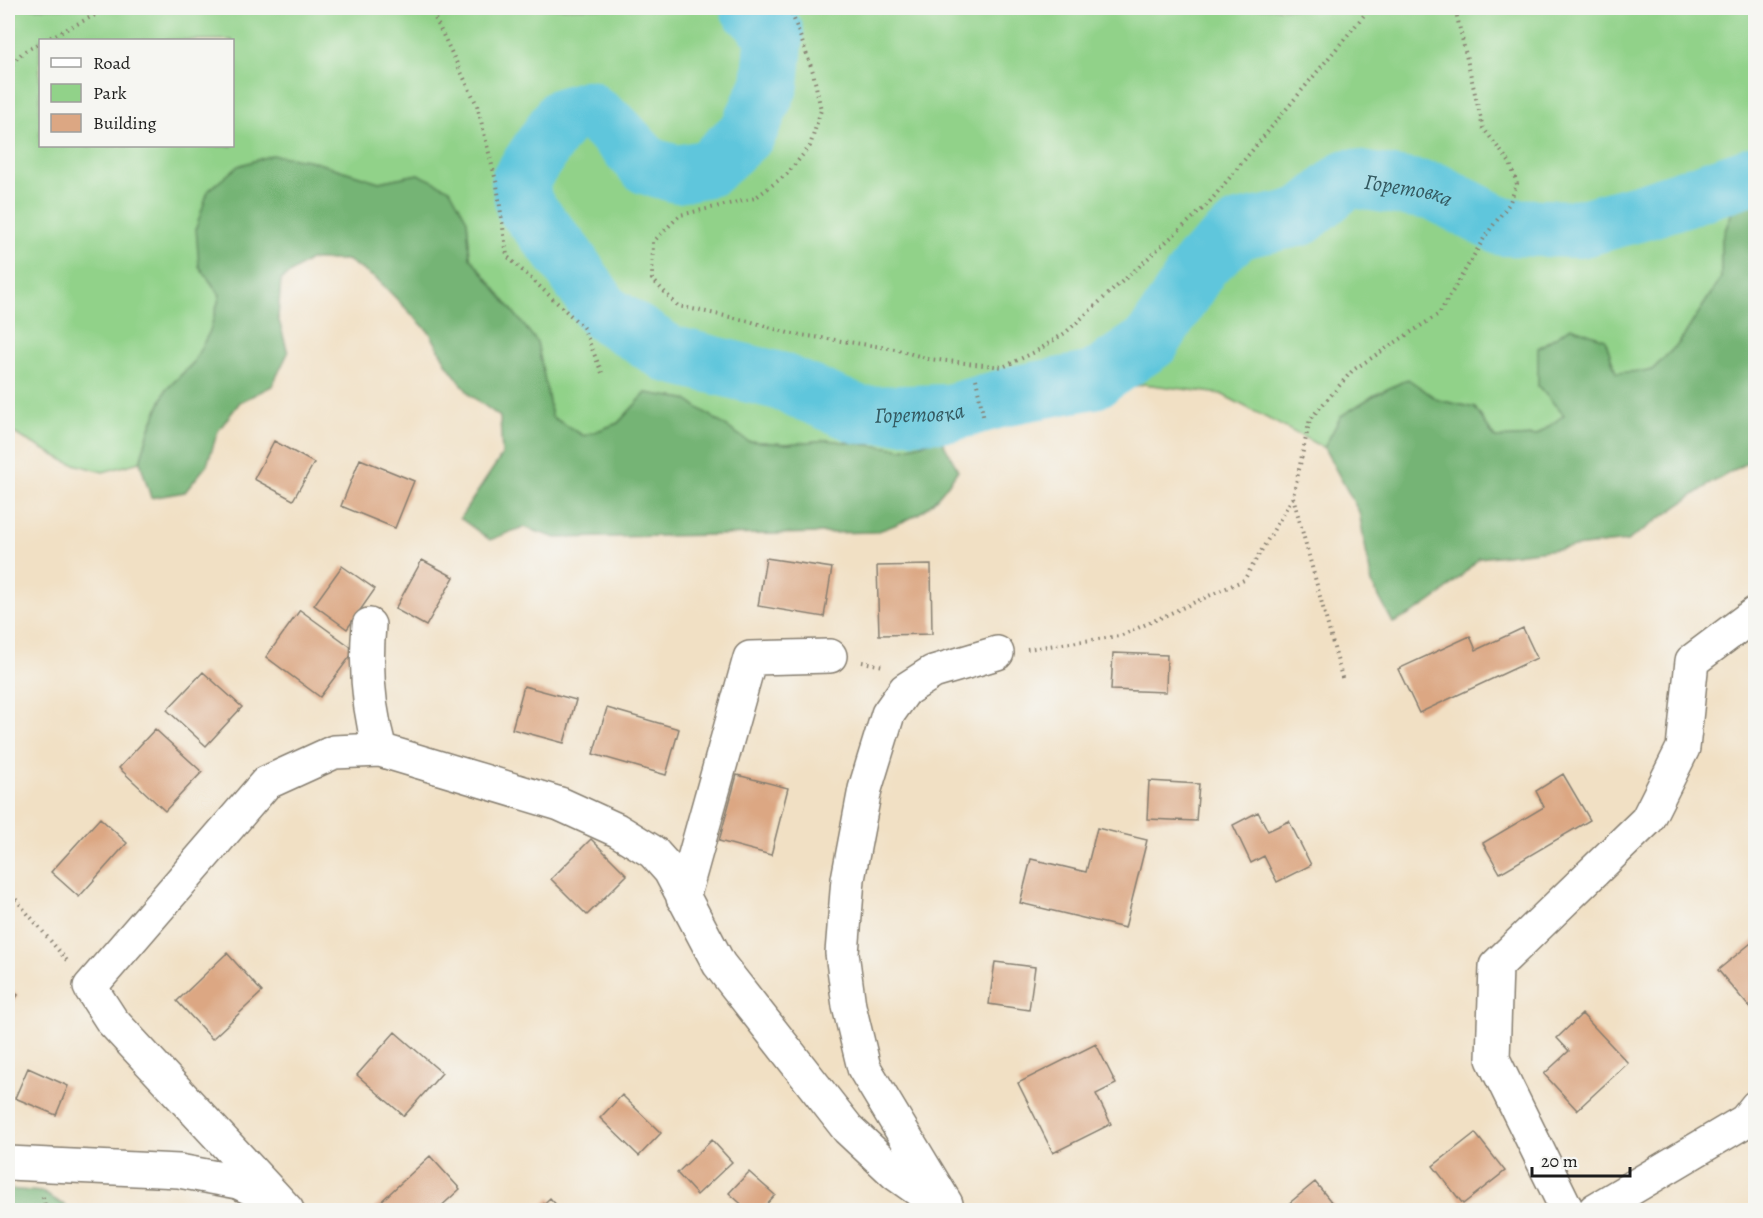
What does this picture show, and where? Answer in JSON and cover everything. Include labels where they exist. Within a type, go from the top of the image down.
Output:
[{"type":"street","points":[[1567,1210],[1493,1059],[1496,966],[1647,820],[1683,748],[1692,661],[1755,614]]},
{"type":"street","points":[[369,625],[365,662],[369,712],[380,750]]},
{"type":"street","points":[[948,1210],[864,1068],[849,1006],[842,953],[848,879],[865,789],[888,714],[905,690],[929,674],[996,653]]},
{"type":"street","points":[[683,898],[750,658],[830,656]]},
{"type":"street","points":[[283,1206],[112,1021],[90,987],[266,783],[334,752],[380,750],[560,804],[617,830],[653,852],[670,871],[719,964],[848,1129],[896,1174],[948,1210]]},
{"type":"street","points":[[1595,1210],[1745,1121],[1755,1107]]},
{"type":"street","points":[[8,1163],[179,1171],[238,1182],[283,1206]]},
{"type":"path","points":[[47,39],[109,8]]},
{"type":"path","points":[[430,8],[477,105],[497,185],[507,256],[583,327],[602,374]]},
{"type":"path","points":[[790,8],[813,72],[821,110],[810,146],[787,174],[755,198],[680,214],[653,242],[652,279],[678,306],[749,321],[788,333],[895,349],[930,359],[1003,367],[1035,352],[1065,333],[1207,205],[1370,8]]},
{"type":"path","points":[[996,653],[1120,636],[1244,580],[1293,497],[1310,419],[1353,370],[1439,314],[1486,235],[1509,204],[1517,184],[1510,163],[1483,128],[1455,8]]},
{"type":"path","points":[[8,68],[23,52],[39,44]]},
{"type":"path","points":[[976,379],[984,420]]},
{"type":"path","points":[[1293,497],[1343,681]]},
{"type":"path","points":[[830,656],[929,674]]},
{"type":"path","points":[[8,890],[90,987]]},
{"type":"green space","points":[[8,8],[1755,8],[1755,187],[1734,207],[1721,242],[1721,278],[1680,342],[1652,370],[1616,374],[1605,339],[1538,386],[1564,415],[1536,436],[1495,438],[1475,408],[1438,400],[1408,379],[1373,396],[1341,416],[1324,448],[1221,394],[1144,384],[902,449],[827,440],[787,444],[748,441],[685,399],[646,393],[618,423],[584,436],[552,417],[537,342],[470,257],[467,220],[418,174],[379,182],[308,160],[199,266],[220,295],[210,331],[193,363],[166,390],[150,427],[140,462],[103,472],[67,462],[8,430]]},
{"type":"green space","points":[[272,155],[308,160],[379,182],[418,174],[450,189],[467,220],[470,257],[537,342],[552,417],[584,436],[618,423],[646,393],[685,399],[748,441],[787,444],[827,440],[902,449],[941,439],[958,470],[932,503],[914,517],[875,532],[556,538],[523,527],[490,540],[460,518],[502,455],[500,417],[470,395],[448,366],[430,333],[378,280],[347,260],[310,260],[281,280],[278,317],[288,353],[272,386],[240,402],[218,431],[207,465],[185,492],[151,498],[140,462],[150,428],[166,390],[193,363],[210,331],[220,295],[199,266],[196,228],[208,191],[238,166]]},
{"type":"green space","points":[[1755,187],[1755,458],[1713,482],[1627,541],[1479,558],[1440,595],[1393,623],[1372,584],[1359,512],[1324,448],[1341,416],[1373,396],[1408,379],[1438,400],[1475,408],[1495,438],[1536,436],[1564,415],[1538,386],[1538,348],[1571,327],[1605,339],[1616,373],[1652,370],[1680,342],[1721,278],[1721,242],[1734,207]]},
{"type":"green space","points":[[8,1189],[42,1192],[73,1210],[8,1210]]},
{"type":"green space","points":[[176,1204],[235,1210],[162,1210]]},
{"type":"building","points":[[274,441],[314,463],[293,500],[254,479]]},
{"type":"building","points":[[360,459],[414,481],[395,528],[341,506]]},
{"type":"building","points":[[766,558],[832,568],[824,617],[758,606]]},
{"type":"building","points":[[422,560],[454,577],[426,626],[395,609]]},
{"type":"building","points":[[931,565],[932,634],[879,635],[877,566]]},
{"type":"building","points":[[342,566],[375,589],[347,629],[314,605]]},
{"type":"building","points":[[300,610],[355,650],[320,697],[266,657]]},
{"type":"building","points":[[1523,628],[1537,658],[1419,713],[1398,669],[1470,636],[1476,650]]},
{"type":"building","points":[[1113,653],[1167,655],[1166,692],[1111,690]]},
{"type":"building","points":[[203,672],[242,707],[206,746],[167,710]]},
{"type":"building","points":[[524,686],[576,700],[564,743],[512,729]]},
{"type":"building","points":[[607,708],[679,729],[666,775],[593,754]]},
{"type":"building","points":[[155,729],[202,772],[165,811],[119,768]]},
{"type":"building","points":[[1563,774],[1590,820],[1500,873],[1483,843],[1544,807],[1536,791]]},
{"type":"building","points":[[737,775],[788,788],[771,855],[719,841]]},
{"type":"building","points":[[1149,781],[1199,784],[1196,821],[1147,819]]},
{"type":"building","points":[[1258,812],[1268,831],[1289,821],[1311,865],[1277,882],[1264,856],[1251,863],[1233,825]]},
{"type":"building","points":[[100,818],[127,843],[79,897],[51,872]]},
{"type":"building","points":[[1097,828],[1147,840],[1125,928],[1020,903],[1031,859],[1086,872]]},
{"type":"building","points":[[591,839],[627,875],[587,915],[551,879]]},
{"type":"building","points":[[1756,939],[1756,1015],[1718,970]]},
{"type":"building","points":[[227,953],[262,992],[212,1039],[177,1001]]},
{"type":"building","points":[[995,962],[1035,967],[1029,1010],[989,1004]]},
{"type":"building","points":[[8,988],[18,995],[8,1009]]},
{"type":"building","points":[[1582,1014],[1628,1063],[1577,1110],[1544,1074],[1569,1051],[1557,1038]]},
{"type":"building","points":[[395,1032],[442,1073],[404,1116],[357,1075]]},
{"type":"building","points":[[1096,1044],[1116,1084],[1096,1094],[1111,1124],[1053,1153],[1018,1083]]},
{"type":"building","points":[[28,1068],[68,1086],[56,1115],[15,1098]]},
{"type":"building","points":[[622,1095],[661,1133],[639,1156],[600,1118]]},
{"type":"building","points":[[1475,1133],[1505,1171],[1463,1204],[1433,1166]]},
{"type":"building","points":[[712,1140],[732,1162],[697,1195],[677,1173]]},
{"type":"building","points":[[430,1156],[460,1189],[437,1210],[376,1210],[374,1208]]},
{"type":"building","points":[[749,1172],[775,1195],[761,1210],[748,1210],[729,1193]]},
{"type":"building","points":[[1315,1182],[1338,1210],[1292,1210],[1287,1205]]},
{"type":"building","points":[[550,1198],[561,1210],[537,1210]]},
{"type":"waterway","name":"Горетовка","points":[[749,8],[775,33],[770,84],[748,132],[709,168],[677,174],[647,166],[615,131],[587,109],[563,116],[520,180],[524,205],[566,257],[603,312],[669,354],[779,381],[860,415],[949,413],[1018,394],[1094,380],[1152,341],[1201,264],[1239,230],[1301,217],[1348,178],[1436,192],[1503,227],[1579,229],[1645,211],[1756,174]]}]
